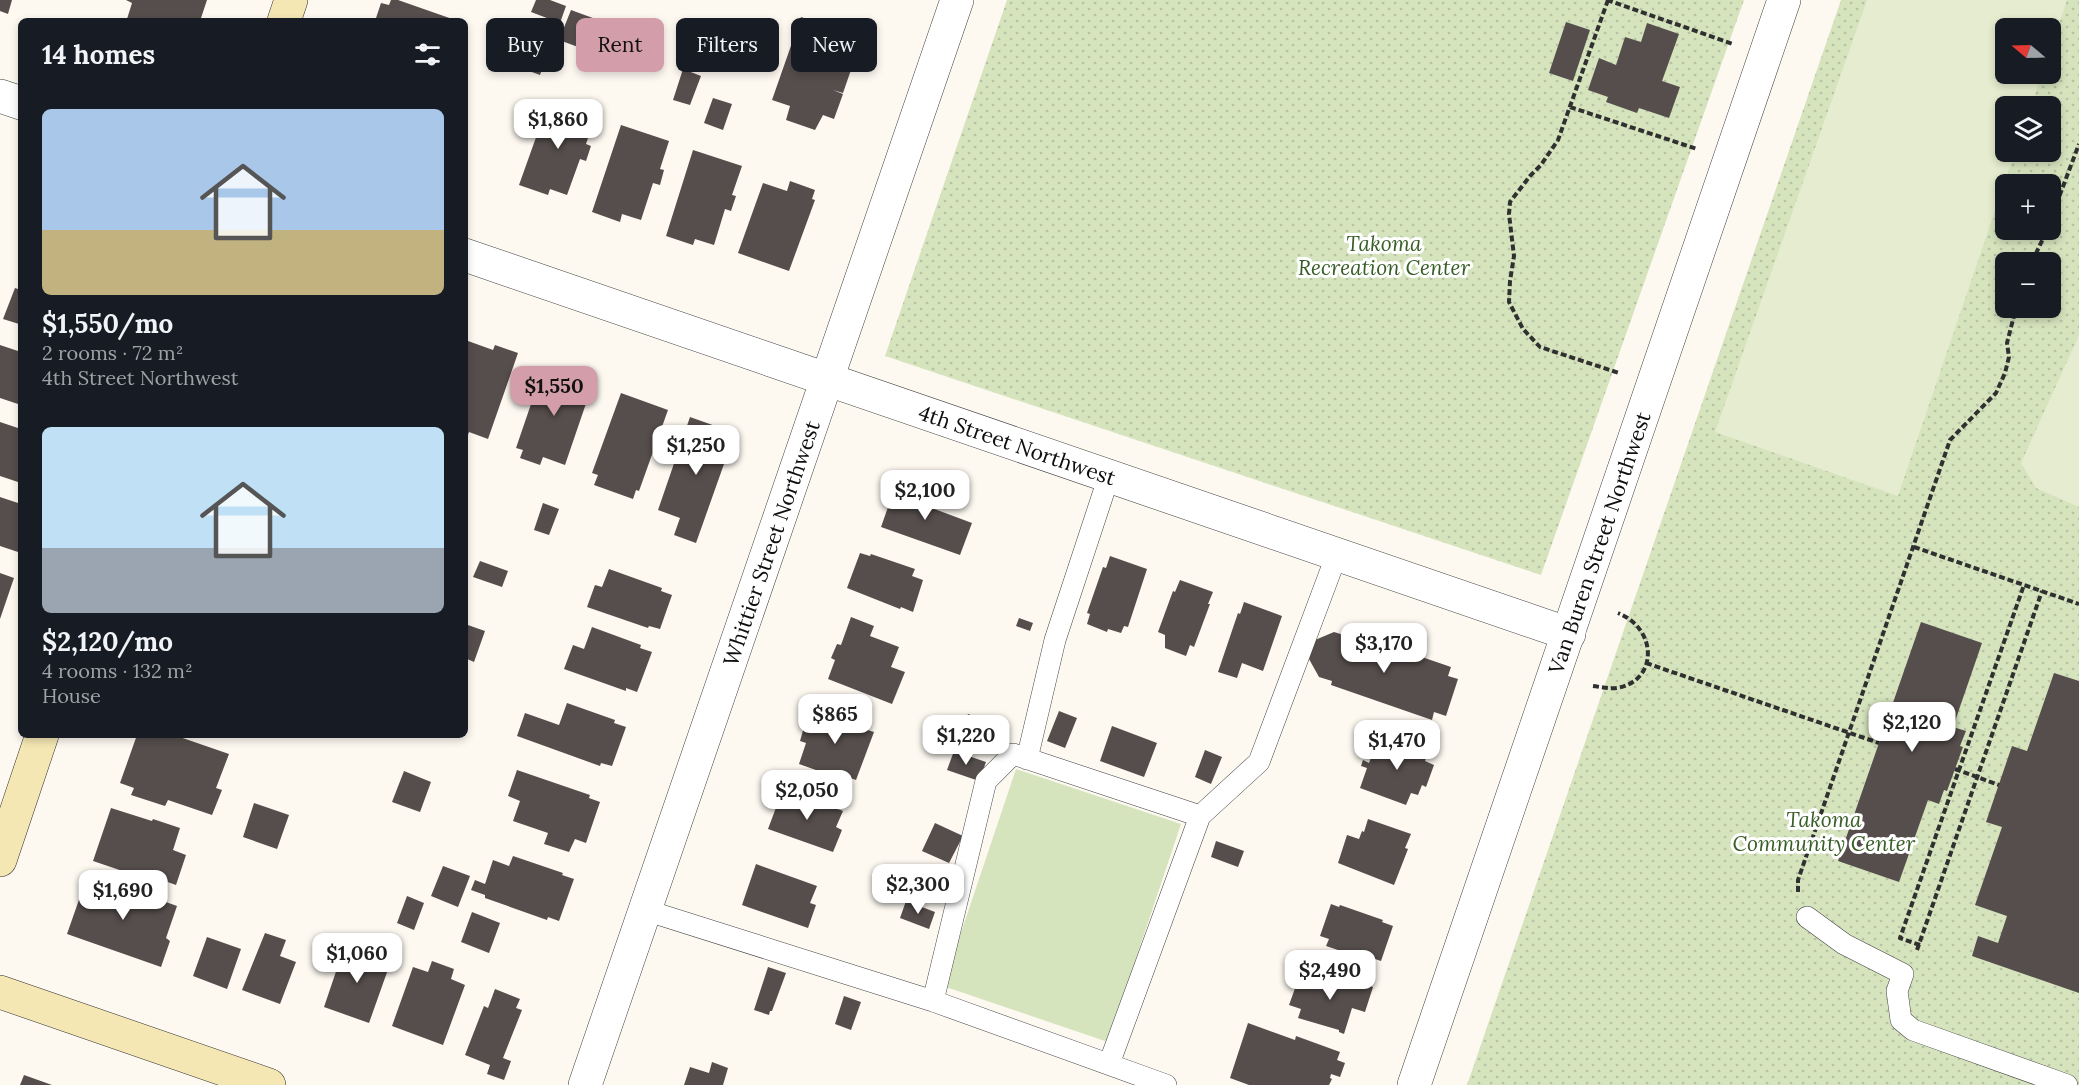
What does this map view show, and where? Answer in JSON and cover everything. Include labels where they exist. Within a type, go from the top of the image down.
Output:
[{"type":"street","points":[[285,18],[291,0]]},
{"type":"street","name":"Whittier Street Northwest","points":[[585,1085],[957,0]]},
{"type":"street","name":"Van Buren Street Northwest","points":[[1414,1085],[1784,0]]},
{"type":"street","points":[[0,96],[18,102]]},
{"type":"street","name":"4th Street Northwest","points":[[468,256],[1569,634]]},
{"type":"street","points":[[0,860],[41,738]]},
{"type":"street","points":[[0,992],[269,1085]]},
{"type":"lane","points":[[1027,759],[1055,640],[1109,476]]},
{"type":"lane","points":[[1109,1064],[1200,816],[1259,762],[1337,554]]},
{"type":"lane","points":[[933,1001],[986,782],[1013,754],[1200,816]]},
{"type":"lane","points":[[645,910],[933,1001],[1166,1085]]},
{"type":"lane","points":[[1807,916],[1844,944],[1903,974],[1897,991],[1901,1020],[1913,1030],[2067,1085]]},
{"type":"path","points":[[1618,373],[1540,347],[1523,329],[1509,302],[1514,256],[1509,214],[1510,202],[1541,165],[1558,140],[1607,0],[1734,44]]},
{"type":"path","points":[[1570,107],[1697,149]]},
{"type":"path","points":[[2061,192],[2079,144]]},
{"type":"path","points":[[1807,916],[1798,902],[1797,880],[1848,732],[1950,440],[1996,393],[2009,357],[2007,343],[2013,318]]},
{"type":"path","points":[[1914,547],[2079,604]]},
{"type":"path","points":[[1920,945],[1900,938],[1957,770],[2024,585]]},
{"type":"path","points":[[1903,974],[1920,945],[2042,591]]},
{"type":"path","points":[[1593,686],[1609,688],[1624,686],[1638,676],[1646,663],[1647,642],[1643,632],[1637,623],[1618,613]]},
{"type":"path","points":[[1646,663],[1879,743]]},
{"type":"path","points":[[1957,770],[1999,784]]},
{"type":"green space","name":"Takoma Recreation Center","points":[[1007,0],[1744,0],[1541,575],[885,356]]},
{"type":"green space","name":"Takoma Community Center","points":[[1841,0],[2079,0],[2079,1085],[1467,1085]]},
{"type":"green space","points":[[1867,0],[2067,0],[2061,18],[1995,18],[1995,84],[2039,84],[2034,96],[1995,96],[1995,162],[2012,162],[2008,174],[1995,174],[1995,211],[1898,496],[1715,432]]},
{"type":"green space","points":[[2079,335],[2079,507],[2036,488],[2021,463]]},
{"type":"green space","points":[[1016,769],[1181,824],[1108,1042],[943,986]]},
{"type":"building","points":[[0,0],[12,0],[8,14],[0,11]]},
{"type":"building","points":[[126,0],[207,0],[201,18],[127,18],[132,3]]},
{"type":"building","points":[[391,0],[398,0],[449,18],[376,18],[381,3],[389,5]]},
{"type":"building","points":[[536,0],[550,0],[566,6],[562,18],[547,18],[531,12]]},
{"type":"building","points":[[571,10],[593,18],[576,18],[576,46],[564,42],[564,28]]},
{"type":"building","points":[[1566,22],[1590,30],[1573,81],[1549,73]]},
{"type":"building","points":[[1647,23],[1679,34],[1662,81],[1680,87],[1669,118],[1639,108],[1637,113],[1606,102],[1608,97],[1588,90],[1599,58],[1616,65],[1625,37],[1641,42]]},
{"type":"building","points":[[791,46],[791,72],[850,72],[843,93],[833,90],[843,94],[834,119],[823,115],[815,130],[786,120],[790,106],[772,100]]},
{"type":"building","points":[[682,72],[701,76],[690,105],[673,100]]},
{"type":"building","points":[[713,98],[732,104],[723,130],[704,123]]},
{"type":"building","points":[[549,101],[595,117],[586,144],[591,146],[586,161],[580,159],[567,195],[550,189],[548,195],[519,185]]},
{"type":"building","points":[[621,125],[669,141],[660,169],[664,170],[660,185],[653,183],[641,220],[622,214],[620,222],[592,212]]},
{"type":"building","points":[[693,150],[742,166],[732,195],[736,196],[731,211],[725,209],[714,245],[695,239],[693,245],[666,236]]},
{"type":"building","points":[[790,181],[815,190],[812,199],[815,200],[789,271],[738,253],[763,183],[787,191]]},
{"type":"building","points":[[15,288],[18,289],[18,324],[3,319]]},
{"type":"building","points":[[468,341],[493,350],[495,345],[518,353],[488,439],[469,432],[468,435]]},
{"type":"building","points":[[0,345],[18,351],[18,404],[0,398]]},
{"type":"building","points":[[544,366],[593,383],[565,465],[543,457],[540,465],[520,458],[523,450],[516,448]]},
{"type":"building","points":[[621,393],[668,410],[639,491],[636,490],[633,499],[594,485],[598,475],[592,473]]},
{"type":"building","points":[[690,417],[735,433],[696,543],[674,535],[680,518],[658,510]]},
{"type":"building","points":[[0,422],[18,428],[18,482],[0,476]]},
{"type":"building","points":[[906,482],[926,489],[921,504],[972,523],[960,555],[881,527],[893,493],[901,496]]},
{"type":"building","points":[[0,497],[18,503],[18,552],[0,546]]},
{"type":"building","points":[[543,503],[559,509],[549,535],[534,530]]},
{"type":"building","points":[[860,553],[870,556],[871,554],[915,569],[912,576],[923,580],[913,612],[847,588]]},
{"type":"building","points":[[1110,556],[1147,569],[1128,627],[1124,626],[1121,633],[1108,629],[1107,632],[1087,624],[1090,614],[1087,613],[1103,567],[1106,568]]},
{"type":"building","points":[[480,561],[508,571],[502,587],[473,577]]},
{"type":"building","points":[[609,569],[662,588],[661,591],[672,595],[660,629],[649,626],[648,628],[587,607],[595,585],[602,587]]},
{"type":"building","points":[[0,573],[14,578],[0,619]]},
{"type":"building","points":[[1180,580],[1213,592],[1194,647],[1190,645],[1186,656],[1165,648],[1165,635],[1158,632],[1173,591],[1175,592]]},
{"type":"building","points":[[1244,602],[1282,616],[1263,671],[1242,663],[1237,678],[1218,672]]},
{"type":"building","points":[[851,617],[874,626],[870,636],[899,647],[891,667],[905,672],[892,704],[828,679],[835,660],[831,658],[837,644],[841,645]]},
{"type":"building","points":[[1019,618],[1033,623],[1030,631],[1016,626]]},
{"type":"building","name":"Takoma Community Center","points":[[1921,622],[1982,643],[1953,727],[1966,731],[1960,746],[1963,747],[1947,791],[1944,790],[1939,804],[1928,800],[1899,882],[1838,861]]},
{"type":"building","points":[[468,625],[485,631],[474,662],[468,659]]},
{"type":"building","points":[[592,627],[641,645],[640,648],[652,652],[637,692],[626,688],[626,691],[564,669],[573,645],[584,649]]},
{"type":"building","points":[[1334,632],[1347,636],[1349,632],[1451,667],[1448,676],[1458,679],[1446,716],[1434,712],[1432,720],[1331,685],[1332,681],[1319,677],[1309,659],[1315,640]]},
{"type":"building","points":[[2054,673],[2079,681],[2079,993],[1972,956],[1978,936],[1998,943],[2007,916],[1975,905],[2002,827],[1986,822],[2012,746],[2027,751]]},
{"type":"building","points":[[567,703],[615,720],[614,723],[626,727],[612,766],[601,763],[600,766],[517,736],[525,713],[559,725]]},
{"type":"building","points":[[819,708],[863,723],[861,728],[874,732],[856,780],[845,776],[844,780],[799,764],[806,743],[800,741],[804,727],[811,729]]},
{"type":"building","points":[[1059,711],[1077,718],[1065,748],[1047,741]]},
{"type":"building","points":[[968,714],[997,725],[990,742],[962,731]]},
{"type":"building","points":[[1112,726],[1157,743],[1144,777],[1100,761]]},
{"type":"building","points":[[136,738],[183,738],[229,754],[216,788],[222,790],[212,815],[168,800],[165,806],[131,795],[134,788],[120,783]]},
{"type":"building","points":[[1398,738],[1429,749],[1425,761],[1434,765],[1426,787],[1422,785],[1418,795],[1411,793],[1406,805],[1360,788],[1367,768],[1361,766],[1363,760],[1369,763],[1376,744],[1394,751]]},
{"type":"building","points":[[1205,750],[1222,757],[1211,784],[1195,777]]},
{"type":"building","points":[[954,751],[986,762],[979,781],[947,770]]},
{"type":"building","points":[[517,770],[590,795],[589,798],[600,802],[586,843],[575,839],[569,852],[544,844],[548,833],[513,821],[520,801],[508,796]]},
{"type":"building","points":[[404,771],[431,782],[420,812],[392,802]]},
{"type":"building","points":[[783,789],[843,811],[836,827],[842,830],[833,852],[768,829]]},
{"type":"building","points":[[254,803],[289,815],[277,849],[243,837]]},
{"type":"building","points":[[111,808],[180,828],[173,850],[186,855],[176,885],[162,880],[161,884],[93,861]]},
{"type":"building","points":[[1368,819],[1411,834],[1405,848],[1408,849],[1394,885],[1338,863],[1347,835],[1359,839]]},
{"type":"building","points":[[935,823],[963,836],[949,863],[922,851]]},
{"type":"building","points":[[1216,841],[1244,851],[1238,867],[1211,857]]},
{"type":"building","points":[[513,856],[574,879],[559,921],[548,917],[547,920],[485,898],[485,895],[471,890],[475,880],[485,884],[493,860],[509,866]]},
{"type":"building","points":[[756,864],[817,886],[810,903],[816,905],[808,928],[742,905]]},
{"type":"building","points":[[443,866],[470,876],[458,907],[431,896]]},
{"type":"building","points":[[88,874],[177,906],[166,938],[170,941],[161,967],[67,934]]},
{"type":"building","points":[[407,896],[424,903],[414,930],[397,923]]},
{"type":"building","points":[[906,901],[935,912],[929,929],[900,918]]},
{"type":"building","points":[[1331,904],[1383,920],[1382,922],[1393,926],[1381,961],[1369,957],[1368,960],[1326,946],[1329,939],[1320,936]]},
{"type":"building","points":[[472,912],[500,923],[489,953],[461,942]]},
{"type":"building","points":[[265,933],[286,940],[280,956],[296,962],[280,1004],[242,990]]},
{"type":"building","points":[[207,937],[241,949],[227,989],[193,976]]},
{"type":"building","points":[[345,945],[391,961],[369,1023],[324,1007]]},
{"type":"building","points":[[432,961],[454,969],[451,979],[465,985],[443,1045],[392,1026],[413,967],[428,972]]},
{"type":"building","points":[[768,967],[786,973],[769,1015],[754,1010]]},
{"type":"building","points":[[1312,976],[1337,986],[1341,976],[1373,987],[1365,1012],[1352,1008],[1344,1034],[1339,1030],[1298,1018],[1301,1009],[1289,1005],[1298,980],[1310,984]]},
{"type":"building","points":[[495,989],[520,999],[516,1008],[522,1010],[503,1058],[511,1061],[504,1080],[487,1074],[490,1065],[465,1055],[484,1006],[488,1008]]},
{"type":"building","points":[[844,996],[861,1002],[851,1030],[835,1024]]},
{"type":"building","points":[[1248,1023],[1295,1040],[1296,1036],[1340,1052],[1337,1060],[1345,1063],[1340,1077],[1331,1074],[1332,1079],[1329,1085],[1249,1085],[1230,1078]]},
{"type":"building","points":[[712,1062],[728,1068],[723,1085],[684,1085],[690,1067],[709,1073]]},
{"type":"building","points":[[24,1075],[52,1085],[20,1085]]}]
